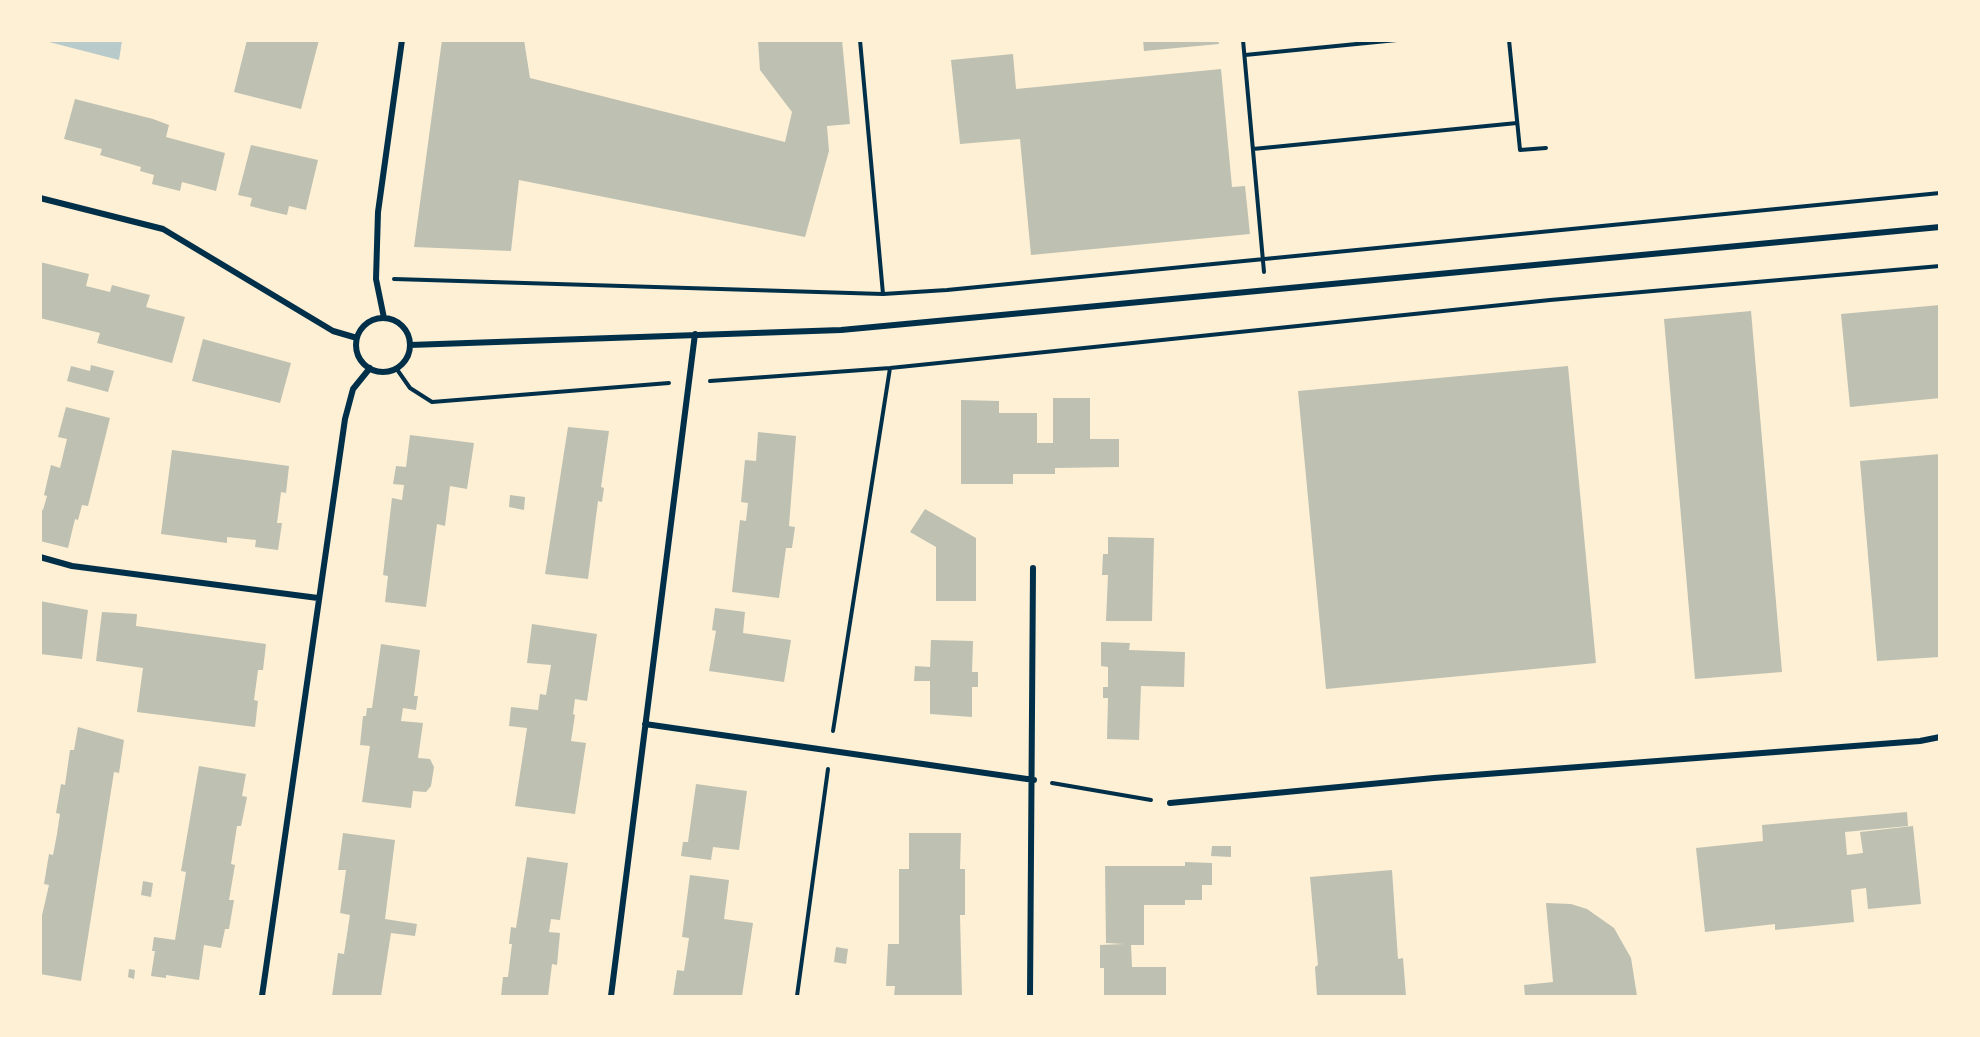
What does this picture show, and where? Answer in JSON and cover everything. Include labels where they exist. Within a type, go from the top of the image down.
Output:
[{"type":"street","points":[[384,318],[376,279],[378,212],[402,40]]},
{"type":"street","points":[[40,198],[163,229],[333,331],[357,338]]},
{"type":"street","points":[[410,345],[840,330],[1940,227]]},
{"type":"street","points":[[384,318],[399,324],[405,330],[410,345],[403,363],[387,371],[370,368],[358,355],[357,338],[367,323],[384,318]]},
{"type":"street","points":[[611,996],[695,334]]},
{"type":"street","points":[[262,996],[345,419],[353,388],[370,368]]},
{"type":"street","points":[[40,557],[72,566],[318,598]]},
{"type":"street","points":[[1030,996],[1034,780],[1033,568]]},
{"type":"street","points":[[645,724],[1034,780]]},
{"type":"street","points":[[1170,803],[1434,778],[1920,741],[1940,737]]},
{"type":"path","points":[[860,40],[883,294]]},
{"type":"path","points":[[1244,40],[1266,290]]},
{"type":"path","points":[[1245,55],[1397,40]]},
{"type":"path","points":[[1509,40],[1520,150],[1546,148]]},
{"type":"path","points":[[1253,149],[1517,123]]},
{"type":"path","points":[[376,279],[883,294],[947,290],[1940,194]]},
{"type":"path","points":[[396,368],[410,388],[432,402],[890,368],[1550,300],[1940,266]]},
{"type":"path","points":[[797,996],[830,750],[890,368]]},
{"type":"path","points":[[1034,780],[1170,803]]},
{"type":"shaded area","points":[[41,40],[122,40],[122,41],[119,60]]},
{"type":"building","points":[[247,40],[319,40],[301,109],[234,92]]},
{"type":"building","points":[[442,40],[524,40],[530,78],[785,142],[792,112],[760,70],[758,40],[842,40],[850,124],[827,126],[829,151],[805,237],[519,180],[511,251],[414,247]]},
{"type":"building","points":[[1143,40],[1218,40],[1219,44],[1144,51]]},
{"type":"building","points":[[1013,54],[1016,89],[1221,69],[1232,187],[1245,186],[1250,234],[1031,255],[1020,139],[960,144],[951,60]]},
{"type":"building","points":[[75,99],[153,119],[169,125],[166,137],[225,153],[216,191],[182,182],[180,191],[152,184],[154,175],[140,171],[141,167],[100,155],[102,149],[64,139]]},
{"type":"building","points":[[251,145],[318,160],[306,210],[289,206],[287,215],[250,206],[252,198],[238,195]]},
{"type":"building","points":[[40,262],[89,274],[86,286],[110,292],[112,285],[150,295],[146,307],[185,317],[172,363],[97,343],[100,333],[40,318]]},
{"type":"building","points":[[1940,305],[1940,398],[1850,407],[1841,314]]},
{"type":"building","points":[[1751,311],[1782,672],[1695,679],[1664,319]]},
{"type":"building","points":[[203,339],[291,363],[280,403],[192,381]]},
{"type":"building","points":[[91,365],[114,371],[108,392],[67,381],[71,366],[90,371]]},
{"type":"building","points":[[1568,366],[1596,663],[1326,689],[1298,391]]},
{"type":"building","points":[[1053,398],[1090,398],[1090,439],[1119,439],[1119,467],[1055,468],[1055,474],[1013,474],[1013,484],[961,484],[961,400],[999,401],[999,413],[1037,413],[1037,443],[1053,443]]},
{"type":"building","points":[[66,407],[110,418],[88,506],[82,505],[78,520],[75,519],[68,548],[40,541],[40,509],[43,510],[47,496],[44,495],[51,465],[60,468],[67,439],[58,437]]},
{"type":"building","points":[[568,427],[609,431],[601,487],[604,488],[602,502],[598,501],[588,579],[545,574]]},
{"type":"building","points":[[758,432],[796,436],[789,526],[795,527],[792,548],[786,548],[779,598],[732,592],[740,520],[746,521],[748,503],[741,502],[745,460],[756,461]]},
{"type":"building","points":[[410,435],[474,443],[467,489],[450,486],[445,526],[437,524],[426,607],[385,602],[388,576],[383,575],[392,498],[402,500],[404,485],[393,484],[396,466],[406,467]]},
{"type":"building","points":[[172,450],[289,466],[286,493],[281,492],[277,523],[282,523],[278,550],[255,547],[256,540],[227,537],[227,543],[161,534]]},
{"type":"building","points":[[1940,454],[1940,657],[1877,661],[1860,461]]},
{"type":"building","points":[[510,495],[525,497],[524,510],[509,507]]},
{"type":"building","points":[[925,509],[976,538],[976,601],[936,601],[936,547],[910,532]]},
{"type":"building","points":[[1108,537],[1154,538],[1152,621],[1106,621],[1108,575],[1102,575],[1103,554],[1108,554]]},
{"type":"building","points":[[40,601],[88,610],[82,659],[40,654]]},
{"type":"building","points":[[715,608],[745,612],[743,633],[791,640],[784,682],[709,671],[716,631],[712,630]]},
{"type":"building","points":[[102,612],[137,614],[136,626],[266,644],[263,670],[258,670],[254,700],[258,701],[255,727],[137,712],[143,668],[96,661]]},
{"type":"building","points":[[532,624],[597,634],[587,701],[575,699],[573,714],[575,715],[571,741],[586,743],[575,814],[515,806],[527,728],[509,726],[511,707],[538,710],[540,694],[546,695],[551,665],[527,663]]},
{"type":"building","points":[[931,640],[973,641],[972,672],[978,672],[978,687],[972,687],[972,717],[930,714],[930,681],[914,681],[915,666],[930,667]]},
{"type":"building","points":[[1101,642],[1130,643],[1129,650],[1185,652],[1184,687],[1141,686],[1139,740],[1107,739],[1108,698],[1103,698],[1103,687],[1108,687],[1108,667],[1101,666]]},
{"type":"building","points":[[381,644],[420,650],[414,696],[418,696],[416,710],[403,708],[401,721],[423,723],[418,758],[430,759],[434,767],[431,786],[426,792],[413,791],[411,808],[362,802],[370,746],[360,745],[363,716],[366,716],[367,708],[372,708]]},
{"type":"building","points":[[78,727],[124,740],[119,773],[114,772],[81,981],[40,974],[40,924],[49,885],[44,884],[49,854],[53,855],[57,834],[60,814],[56,813],[61,784],[65,785],[70,750],[74,750]]},
{"type":"building","points":[[199,766],[246,774],[242,796],[247,797],[241,826],[237,826],[231,864],[235,865],[229,900],[234,900],[229,929],[225,929],[221,948],[204,945],[199,980],[166,975],[166,978],[151,976],[155,951],[152,951],[154,937],[175,940],[186,872],[181,871]]},
{"type":"building","points":[[696,784],[747,791],[739,850],[713,847],[711,860],[681,856],[683,842],[688,842]]},
{"type":"building","points":[[1907,812],[1908,826],[1845,832],[1847,855],[1863,853],[1860,832],[1913,826],[1921,904],[1868,909],[1866,888],[1851,890],[1854,922],[1775,930],[1775,924],[1705,932],[1696,848],[1763,841],[1762,825]]},
{"type":"building","points":[[343,833],[395,840],[385,919],[417,924],[415,936],[391,933],[381,996],[332,996],[338,953],[344,954],[350,915],[340,913],[346,870],[338,870]]},
{"type":"building","points":[[909,833],[961,833],[960,869],[965,869],[965,915],[960,915],[962,996],[894,996],[895,986],[886,986],[888,944],[899,944],[899,869],[909,869]]},
{"type":"building","points":[[1212,846],[1231,846],[1231,857],[1211,856]]},
{"type":"building","points":[[527,857],[568,863],[560,920],[551,919],[549,932],[560,933],[557,965],[552,964],[548,996],[501,996],[503,977],[508,977],[512,944],[509,944],[511,927],[516,928]]},
{"type":"building","points":[[1185,862],[1212,863],[1212,885],[1202,885],[1202,900],[1185,900],[1185,905],[1144,905],[1144,945],[1131,945],[1132,967],[1166,967],[1166,996],[1104,996],[1104,968],[1100,968],[1100,945],[1124,944],[1106,943],[1105,866],[1185,866]]},
{"type":"building","points":[[1392,870],[1398,959],[1403,958],[1406,996],[1317,996],[1315,967],[1318,965],[1310,877]]},
{"type":"building","points":[[690,875],[729,880],[724,919],[753,923],[742,996],[673,996],[677,970],[684,971],[689,938],[682,937]]},
{"type":"building","points":[[143,881],[153,883],[151,897],[141,895]]},
{"type":"building","points":[[1546,903],[1571,904],[1587,909],[1614,928],[1631,958],[1637,996],[1525,996],[1524,985],[1553,982]]},
{"type":"building","points":[[836,947],[848,949],[846,964],[834,962]]},
{"type":"building","points":[[129,969],[135,970],[134,979],[128,977]]}]
